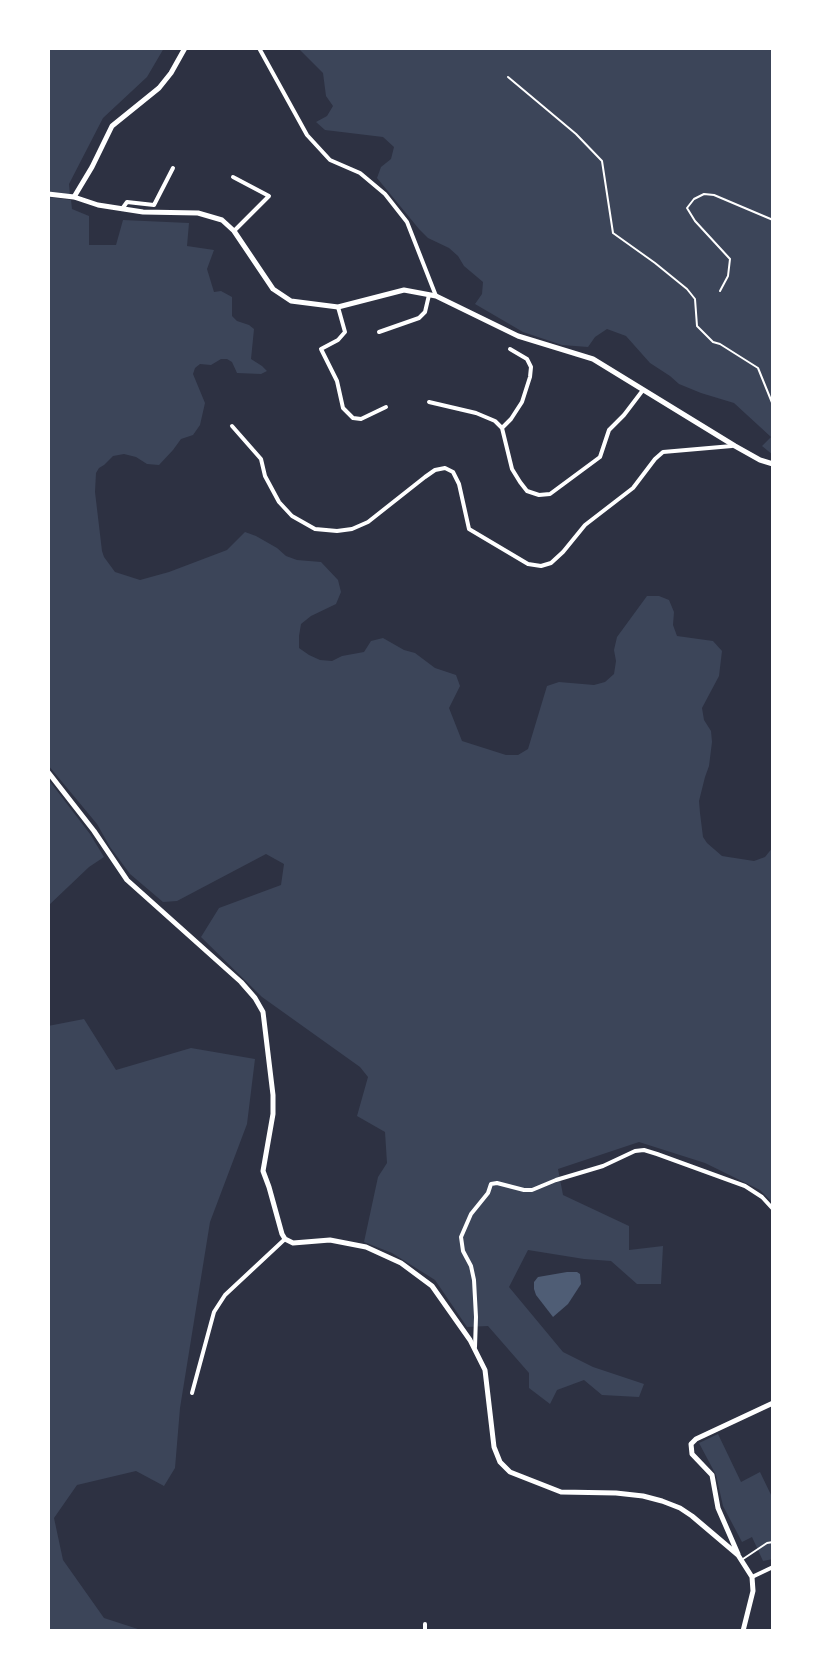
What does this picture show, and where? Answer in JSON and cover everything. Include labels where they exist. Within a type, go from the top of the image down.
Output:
[{"type":"street","points":[[74,197],[112,126],[159,88],[185,48]]},
{"type":"street","points":[[259,48],[307,135],[330,160],[360,173],[385,194],[407,222],[432,296],[419,318],[379,332]]},
{"type":"street","points":[[122,209],[127,202],[154,205],[173,168]]},
{"type":"street","points":[[233,177],[269,196],[234,231]]},
{"type":"street","points":[[48,194],[122,209],[198,213],[222,220],[234,231],[273,289],[291,301],[338,307],[404,290],[432,296],[518,336],[593,359],[735,446],[773,464]]},
{"type":"street","points":[[338,307],[345,332],[338,340],[321,349],[337,381],[343,408],[353,418],[361,419],[386,407]]},
{"type":"street","points":[[502,428],[522,402],[530,377],[531,367],[527,359],[510,349]]},
{"type":"street","points":[[429,402],[476,413],[495,421],[502,428],[512,469],[527,491],[539,495],[550,494],[600,457],[609,430],[643,390]]},
{"type":"street","points":[[232,426],[261,459],[265,476],[279,502],[292,516],[315,529],[337,531],[368,522],[435,470],[445,468],[453,472],[459,484],[469,529],[528,564],[541,566],[551,563],[585,525],[633,488],[663,452],[735,446]]},
{"type":"street","points":[[48,772],[127,880],[241,982],[263,1012],[273,1095],[273,1114],[263,1171],[285,1239],[293,1243],[330,1240],[366,1247],[401,1263],[432,1286],[485,1370],[494,1447],[500,1462],[510,1472],[561,1492],[616,1493],[662,1501],[692,1516],[740,1557]]},
{"type":"street","points":[[474,1349],[474,1280],[461,1237],[471,1214],[488,1193],[491,1184],[532,1190],[644,1150],[745,1186],[773,1209]]},
{"type":"street","points":[[192,1393],[214,1312],[225,1295],[285,1239]]},
{"type":"street","points":[[743,1631],[753,1591],[752,1577],[718,1508],[712,1475],[692,1454],[691,1444],[773,1403]]},
{"type":"street","points":[[752,1577],[773,1567]]},
{"type":"street","points":[[425,1624],[425,1631]]},
{"type":"lane","points":[[740,1557],[773,1542]]},
{"type":"path","points":[[508,77],[576,134],[602,161],[613,233],[687,289],[695,299],[697,326],[713,342],[758,368],[773,405]]},
{"type":"path","points":[[720,291],[728,276],[730,259],[687,208],[694,199],[704,194],[714,195],[773,220]]},
{"type":"shaded area","points":[[48,48],[164,48],[147,77],[103,118],[69,184],[70,195],[48,193]]},
{"type":"shaded area","points":[[298,48],[773,48],[773,455],[762,446],[771,437],[734,403],[679,384],[650,363],[626,336],[607,329],[595,337],[588,347],[562,345],[523,332],[475,304],[482,294],[483,282],[449,248],[428,238],[377,178],[381,167],[391,159],[394,147],[383,137],[325,130],[316,122],[327,116],[333,106],[326,96],[323,73]]},
{"type":"shaded area","points":[[48,197],[71,200],[72,209],[89,216],[89,245],[116,245],[123,220],[189,223],[187,246],[214,250],[207,269],[214,292],[221,291],[232,297],[232,316],[254,329],[251,359],[267,371],[261,374],[237,373],[227,359],[211,365],[200,364],[193,374],[205,403],[200,425],[193,435],[181,439],[159,465],[147,464],[124,454],[113,456],[99,468],[95,492],[102,551],[115,572],[140,580],[169,572],[227,550],[245,532],[286,556],[321,562],[338,580],[341,592],[336,604],[301,624],[299,648],[320,660],[332,661],[364,652],[371,641],[383,638],[415,653],[435,668],[456,675],[460,686],[449,708],[462,741],[506,755],[518,755],[528,749],[547,686],[559,682],[594,685],[605,682],[614,674],[617,637],[647,596],[669,600],[677,636],[713,641],[722,651],[719,676],[702,708],[712,742],[699,801],[700,813],[703,837],[722,856],[754,861],[765,857],[773,847],[773,1203],[760,1190],[705,1163],[639,1142],[558,1169],[563,1195],[629,1226],[629,1250],[663,1246],[661,1284],[637,1284],[611,1261],[528,1250],[509,1287],[563,1352],[593,1367],[644,1384],[639,1397],[602,1395],[584,1380],[557,1390],[550,1404],[529,1388],[529,1373],[488,1326],[467,1327],[435,1280],[392,1253],[364,1242],[378,1177],[387,1163],[385,1132],[357,1116],[368,1077],[360,1067],[262,997],[201,937],[219,908],[281,885],[284,864],[266,854],[177,901],[163,902],[130,874],[97,824],[48,765]]},
{"type":"shaded area","points":[[48,779],[104,857],[48,906]]},
{"type":"shaded area","points":[[84,1019],[116,1070],[191,1048],[255,1059],[247,1124],[210,1222],[180,1408],[175,1468],[164,1486],[136,1471],[77,1485],[54,1518],[63,1560],[104,1618],[144,1631],[48,1631],[48,1026]]},
{"type":"shaded area","points":[[567,1272],[580,1274],[581,1284],[568,1304],[553,1317],[536,1295],[534,1282],[538,1277]]},
{"type":"shaded area","points":[[718,1434],[741,1482],[760,1472],[773,1499],[773,1559],[763,1561],[752,1537],[742,1542],[723,1506],[716,1475],[699,1443]]}]
